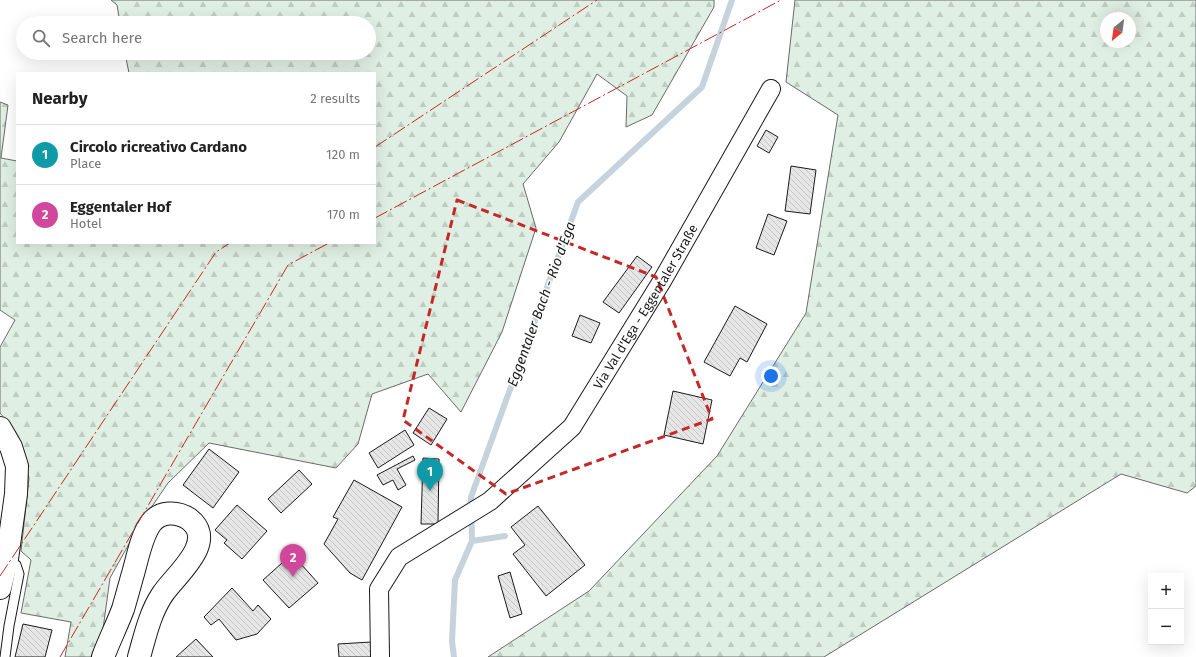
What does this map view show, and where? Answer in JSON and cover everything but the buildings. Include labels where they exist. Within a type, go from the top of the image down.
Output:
[{"type":"street","name":"Via Val d'Ega - Eggentaler Straße","points":[[380,657],[379,589],[399,557],[490,501],[572,427],[662,281],[771,89]]},
{"type":"street","points":[[0,428],[11,447],[16,466],[16,494],[7,559],[0,588]]},
{"type":"street","points":[[103,657],[122,609],[142,543],[151,523],[161,514],[171,513],[183,515],[193,523],[197,530],[199,539],[198,547],[190,562],[162,595],[149,622],[139,657]]},
{"type":"lane","points":[[5,657],[9,626],[19,574],[16,565],[7,559]]},
{"type":"highlighted area","points":[[457,200],[656,277],[712,419],[506,494],[403,420]]},
{"type":"green space","points":[[111,0],[714,0],[714,7],[652,115],[626,127],[627,96],[597,74],[559,142],[523,184],[536,228],[502,332],[461,412],[428,374],[372,394],[358,444],[336,468],[209,443],[168,483],[140,524],[110,578],[103,629],[91,657],[65,657],[71,622],[21,613],[31,560],[21,551],[29,478],[15,431],[0,413],[0,347],[15,320],[0,310],[0,102],[8,105],[1,158],[16,161],[16,244],[376,244],[376,72],[129,72],[126,60],[376,60],[376,16],[119,16],[117,5]]},
{"type":"green space","points":[[795,0],[1196,0],[1196,486],[1187,493],[1121,474],[824,657],[488,657],[589,591],[717,456],[806,313],[838,115],[786,82]]},
{"type":"waterway","name":"Eggentaler Bach - Rio d'Ega","points":[[454,657],[452,641],[455,580],[472,541],[471,497],[578,202],[702,87],[732,0]]},
{"type":"waterway","points":[[472,541],[505,536]]},
{"type":"power","points":[[376,146],[597,0]]},
{"type":"power","points":[[376,217],[781,0]]},
{"type":"power","points":[[0,576],[216,252],[228,244]]},
{"type":"power","points":[[60,657],[288,265],[327,244]]},
{"type":"place","name":"Circolo ricreativo Cardano","points":[[430,491]]},
{"type":"place","name":"Eggentaler Hof","points":[[293,577]]}]
